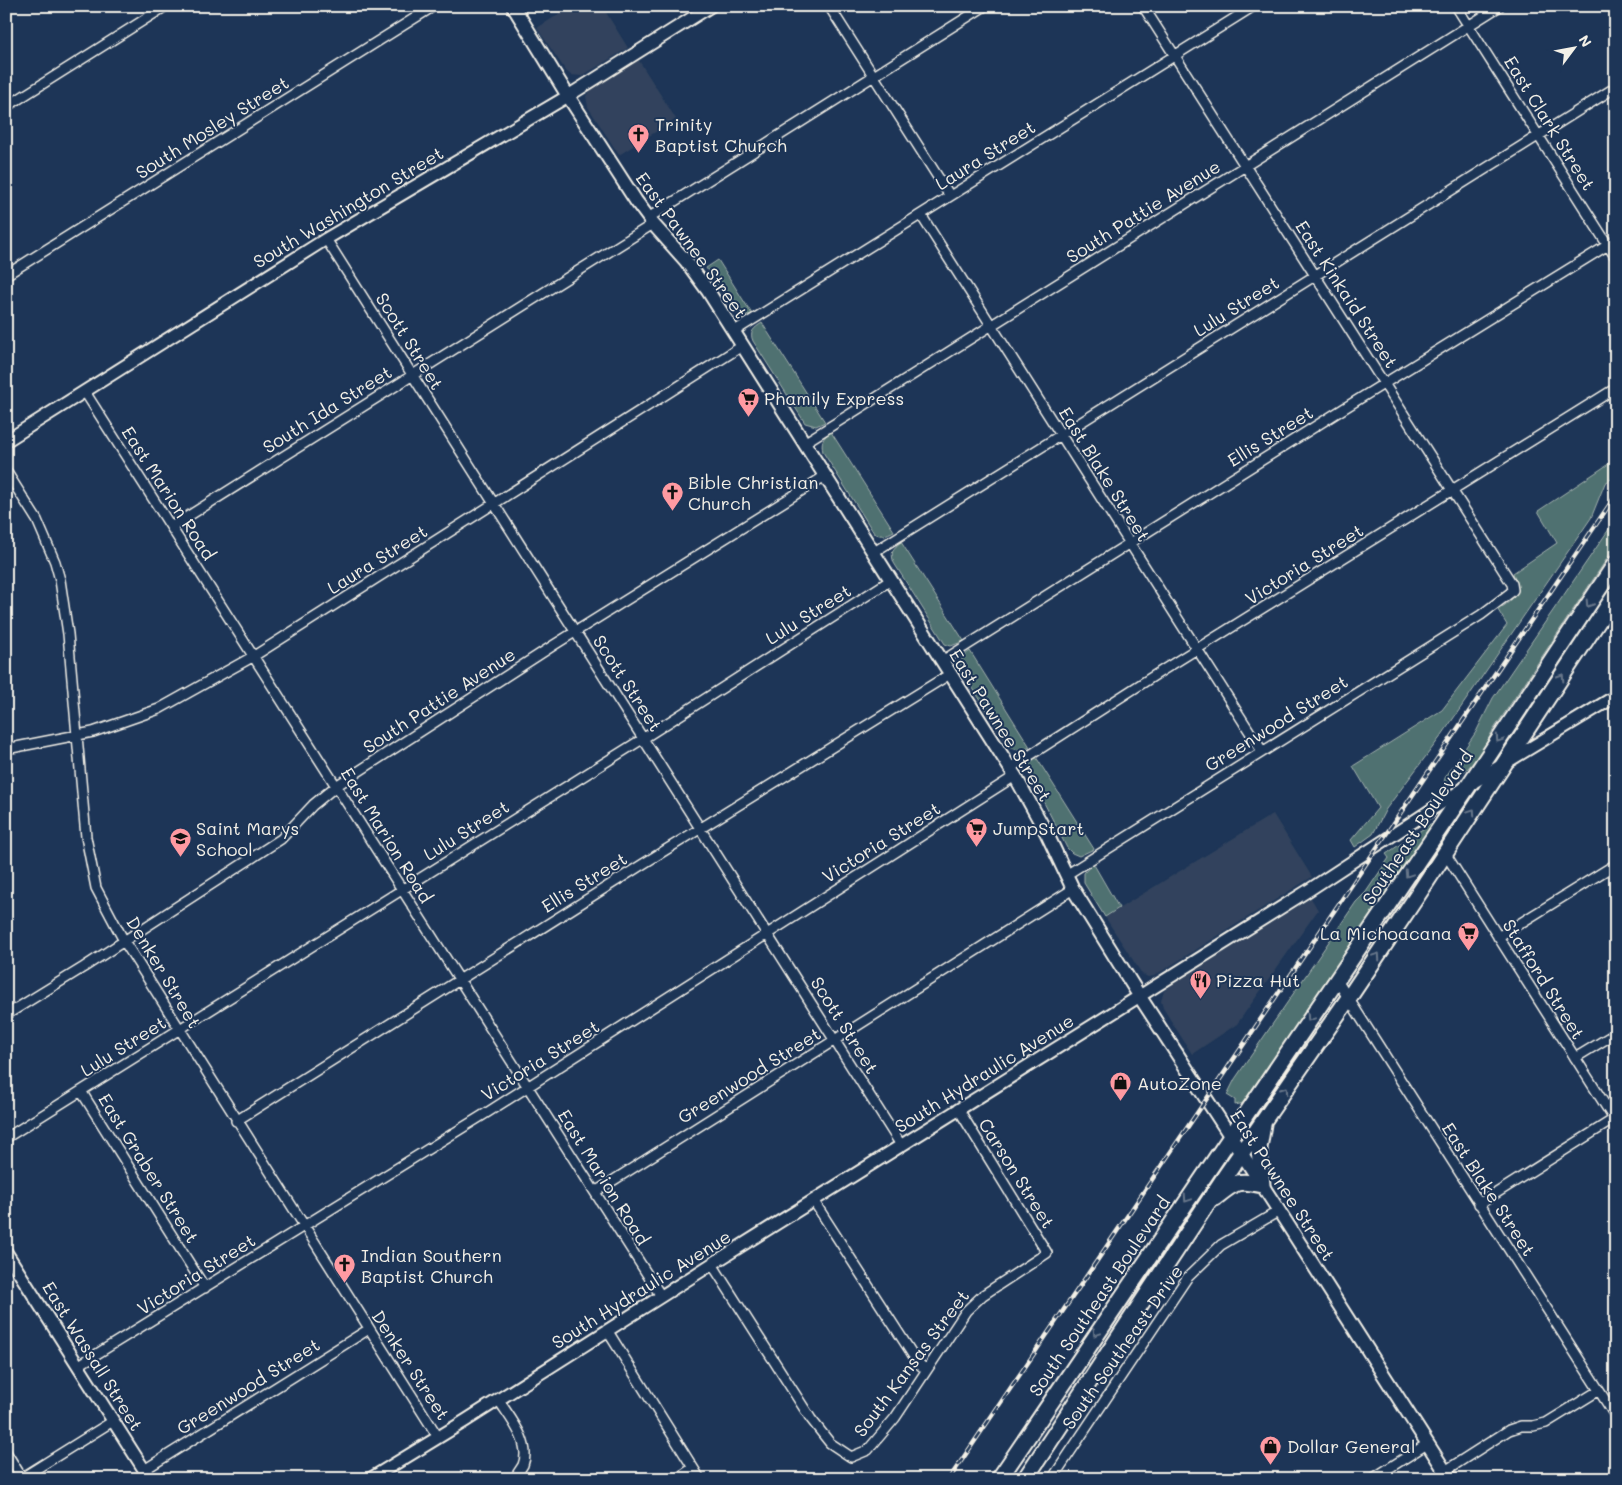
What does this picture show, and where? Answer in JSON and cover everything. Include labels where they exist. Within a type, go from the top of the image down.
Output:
[{"type":"main road","name":"East Pawnee Street","points":[[513,6],[568,96],[651,221],[708,291],[1012,772],[1047,834],[1073,889],[1140,997],[1242,1152],[1448,1476]]},
{"type":"main road","name":"Southeast Boulevard","points":[[1231,1135],[1469,785],[1616,563]]},
{"type":"main road","points":[[1025,1479],[1206,1205],[1348,999],[1616,594]]},
{"type":"main road","points":[[1206,1205],[1229,1186],[1240,1181],[1262,1185],[1259,1148],[1264,1119]]},
{"type":"main road","name":"South Southeast Boulevard","points":[[999,1479],[1231,1135]]},
{"type":"street","points":[[6,107],[166,6]]},
{"type":"street","name":"South Mosley Street","points":[[6,275],[434,6]]},
{"type":"street","name":"South Washington Street","points":[[6,441],[326,239],[568,96],[711,6]]},
{"type":"street","points":[[829,6],[950,196]]},
{"type":"street","name":"South Ida Street","points":[[171,527],[412,375],[985,6]]},
{"type":"street","name":"East Kinkaid Street","points":[[1143,6],[1512,584],[1513,590],[1503,599]]},
{"type":"street","name":"Laura Street","points":[[734,332],[1254,6]]},
{"type":"street","name":"East Clark Street","points":[[1456,6],[1539,136],[1612,243],[1616,258]]},
{"type":"street","name":"South Pattie Avenue","points":[[804,443],[1500,6]]},
{"type":"street","name":"Lulu Street","points":[[874,552],[1616,87]]},
{"type":"street","name":"East Blake Street","points":[[921,215],[1262,751]]},
{"type":"street","name":"Scott Street","points":[[326,239],[901,1146]]},
{"type":"street","name":"Ellis Street","points":[[942,661],[1612,243]]},
{"type":"street","name":"Laura Street","points":[[6,749],[93,732],[158,709],[254,656],[742,346]]},
{"type":"street","name":"Victoria Street","points":[[78,1365],[528,1087],[768,934],[1197,649],[1616,388]]},
{"type":"street","name":"East Marion Road","points":[[85,392],[661,1296]]},
{"type":"street","name":"Denker Street","points":[[6,471],[37,520],[60,580],[68,634],[86,837],[96,888],[124,941],[179,1030],[438,1437]]},
{"type":"street","name":"South Pattie Avenue","points":[[6,1015],[282,839],[313,805],[336,786],[575,632],[825,476]]},
{"type":"street","name":"Lulu Street","points":[[6,1138],[644,738],[891,580]]},
{"type":"street","name":"Greenwood Street","points":[[1066,875],[1503,599]]},
{"type":"street","name":"Ellis Street","points":[[236,1121],[701,828],[950,674]]},
{"type":"street","name":"South Hydraulic Avenue","points":[[370,1479],[1307,892],[1469,785],[1616,696]]},
{"type":"street","name":"Stafford Street","points":[[1445,853],[1615,1120]]},
{"type":"street","points":[[1498,937],[1616,864]]},
{"type":"street","name":"Greenwood Street","points":[[595,1192],[1073,889]]},
{"type":"street","name":"East Blake Street","points":[[1336,979],[1616,1417]]},
{"type":"street","points":[[1575,1058],[1616,1033]]},
{"type":"street","name":"East Graber Street","points":[[81,1091],[205,1288]]},
{"type":"street","name":"Carson Street","points":[[959,1110],[1047,1254]]},
{"type":"street","points":[[1479,1204],[1615,1120]]},
{"type":"street","points":[[814,1200],[918,1363],[926,1370]]},
{"type":"street","name":"South Southeast Drive","points":[[1052,1479],[1187,1278],[1221,1245],[1279,1211]]},
{"type":"street","name":"East Wassall Street","points":[[6,1252],[147,1474]]},
{"type":"street","name":"South Kansas Street","points":[[712,1264],[811,1419],[830,1443],[851,1457],[868,1450],[895,1418],[966,1311],[983,1295],[1047,1254]]},
{"type":"street","name":"Greenwood Street","points":[[147,1474],[368,1329]]},
{"type":"street","points":[[607,1330],[700,1479]]},
{"type":"street","points":[[1448,1476],[1509,1430],[1521,1426],[1546,1423],[1598,1391]]},
{"type":"street","points":[[498,1399],[523,1443],[523,1463],[514,1479]]},
{"type":"street","points":[[6,1452],[21,1478],[114,1421]]},
{"type":"street","points":[[1372,1479],[1428,1444]]},
{"type":"street","points":[[677,1479],[693,1468]]},
{"type":"shaded area","points":[[572,6],[602,6],[628,48],[582,76],[571,75],[566,71],[537,28]]},
{"type":"shaded area","points":[[638,59],[676,119],[619,155],[588,107],[586,96],[593,87]]},
{"type":"shaded area","points":[[1273,814],[1312,877],[1154,976],[1148,977],[1142,974],[1105,917]]},
{"type":"shaded area","points":[[1311,898],[1318,910],[1237,1024],[1192,1054],[1163,1008],[1161,1001],[1164,991]]},
{"type":"green space","points":[[718,260],[752,314],[742,316],[735,312],[706,268]]},
{"type":"green space","points":[[762,323],[825,422],[816,426],[805,423],[753,341],[753,331]]},
{"type":"green space","points":[[831,432],[894,531],[884,535],[874,533],[823,452],[823,440]]},
{"type":"green space","points":[[1616,455],[1616,476],[1605,483],[1591,518],[1442,735],[1386,809],[1373,834],[1355,847],[1351,840],[1378,808],[1353,766],[1442,710],[1507,625],[1498,610],[1515,595],[1516,586],[1513,573],[1557,543],[1538,511],[1610,463]]},
{"type":"green space","points":[[1616,519],[1616,545],[1492,732],[1480,755],[1467,769],[1444,784],[1445,778],[1476,732],[1493,698]]},
{"type":"green space","points":[[901,542],[964,641],[951,646],[945,644],[894,563],[893,551]]},
{"type":"green space","points":[[970,651],[1030,747],[1022,751],[1011,748],[962,671],[962,660]]},
{"type":"green space","points":[[1036,757],[1094,849],[1079,856],[1067,848],[1028,771],[1030,762]]},
{"type":"green space","points":[[1430,824],[1434,824],[1248,1100],[1235,1105],[1235,1100],[1227,1095],[1235,1079],[1356,902],[1366,892],[1389,858],[1386,854]]},
{"type":"green space","points":[[1093,863],[1119,908],[1105,917],[1084,883],[1084,873]]},
{"type":"railway","points":[[949,1479],[1616,495]]},
{"type":"place","name":"Trinity Baptist Church","points":[[639,153]]},
{"type":"place","name":"Phamily Express","points":[[748,417]]},
{"type":"place","name":"Bible Christian Church","points":[[672,511]]},
{"type":"place","name":"JumpStart","points":[[977,847]]},
{"type":"place","name":"Saint Marys School","points":[[180,857]]},
{"type":"place","name":"La Michoacana","points":[[1468,952]]},
{"type":"place","name":"Pizza Hut","points":[[1200,999]]},
{"type":"place","name":"AutoZone","points":[[1121,1102]]},
{"type":"place","name":"Indian Southern Baptist Church","points":[[345,1284]]},
{"type":"place","name":"Dollar General","points":[[1271,1465]]}]
